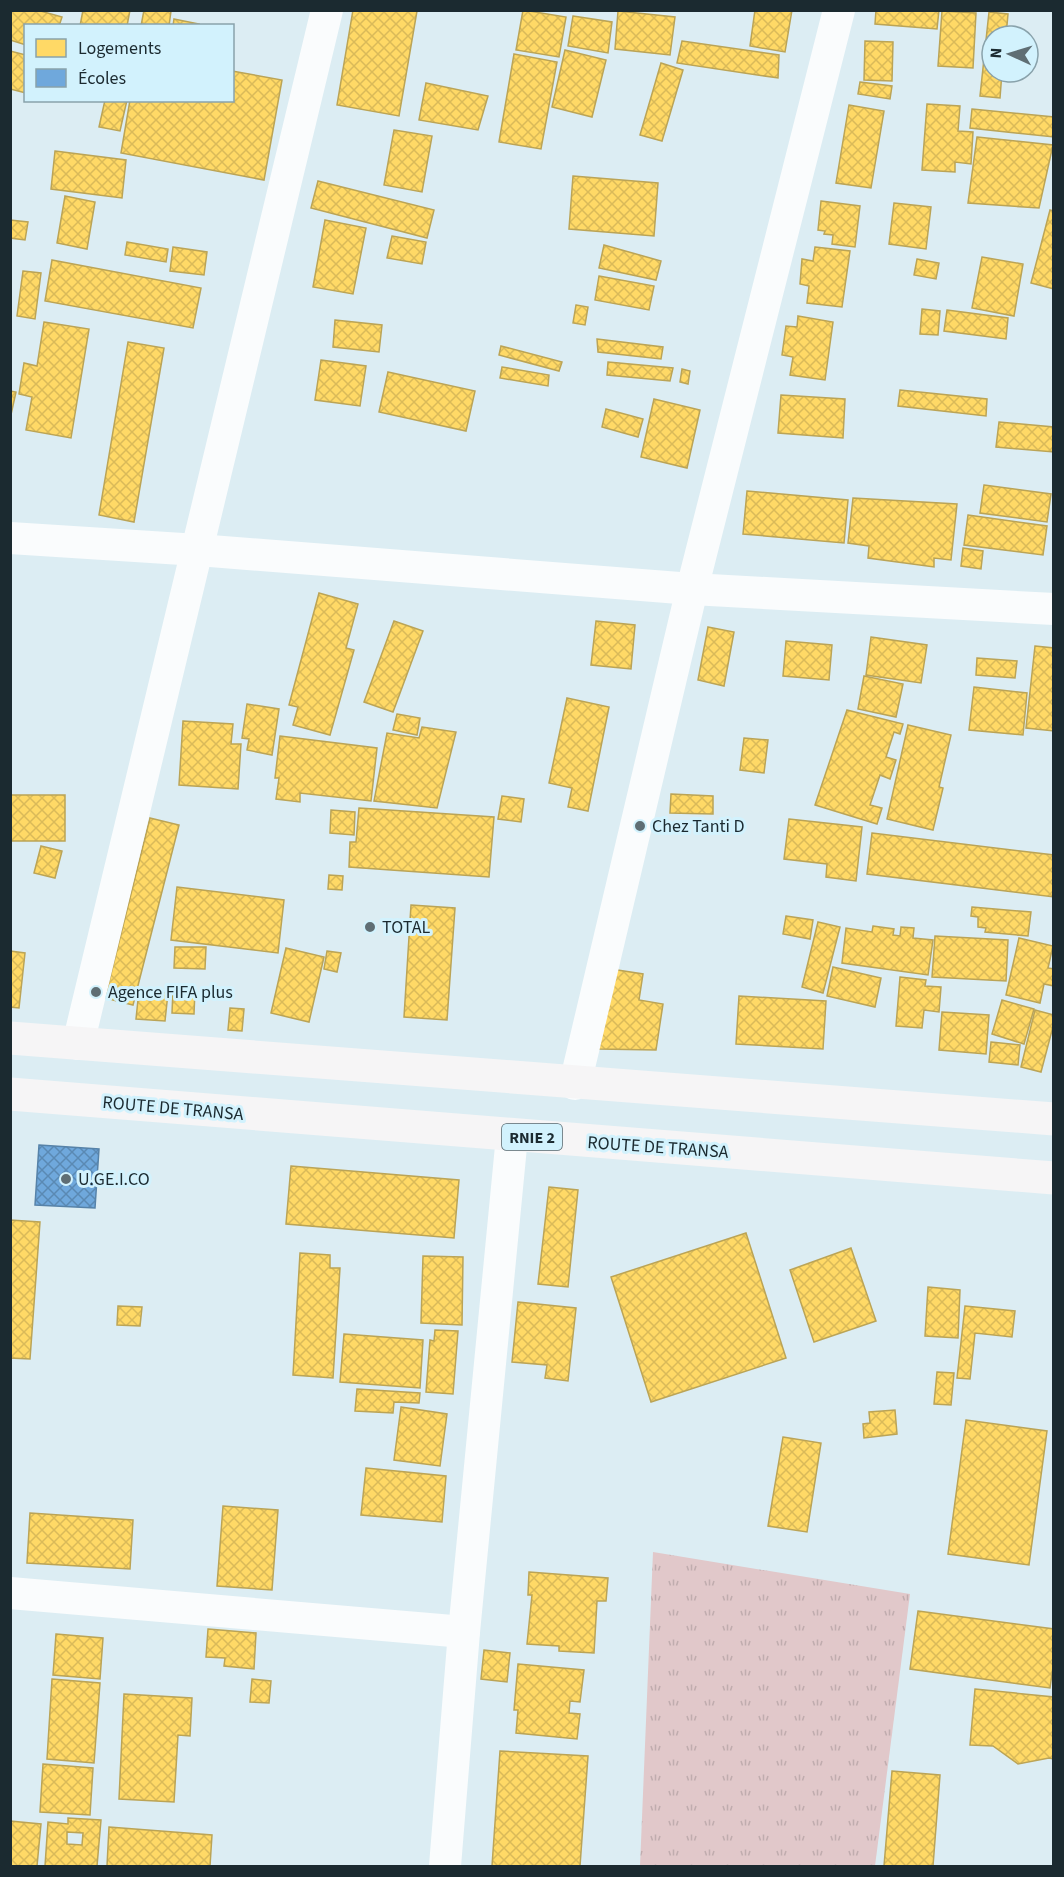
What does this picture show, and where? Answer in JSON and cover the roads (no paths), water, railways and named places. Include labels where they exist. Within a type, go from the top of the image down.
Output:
[{"type":"main road","points":[[10,1038],[575,1084],[1053,1119]]},
{"type":"main road","name":"ROUTE DE TRANSA","points":[[10,1094],[1053,1178]]},
{"type":"street","points":[[78,1044],[327,10]]},
{"type":"street","points":[[575,1084],[692,589],[839,10]]},
{"type":"street","points":[[10,537],[692,589],[1053,609]]},
{"type":"street","points":[[445,1866],[464,1632],[512,1136]]},
{"type":"street","points":[[10,1593],[464,1632]]},
{"type":"place","name":"Chez Tanti D","points":[[640,826]]},
{"type":"place","name":"TOTAL","points":[[370,927]]},
{"type":"place","name":"Agence FIFA plus","points":[[96,992]]},
{"type":"place","name":"U.GE.I.CO","points":[[66,1179]]}]
